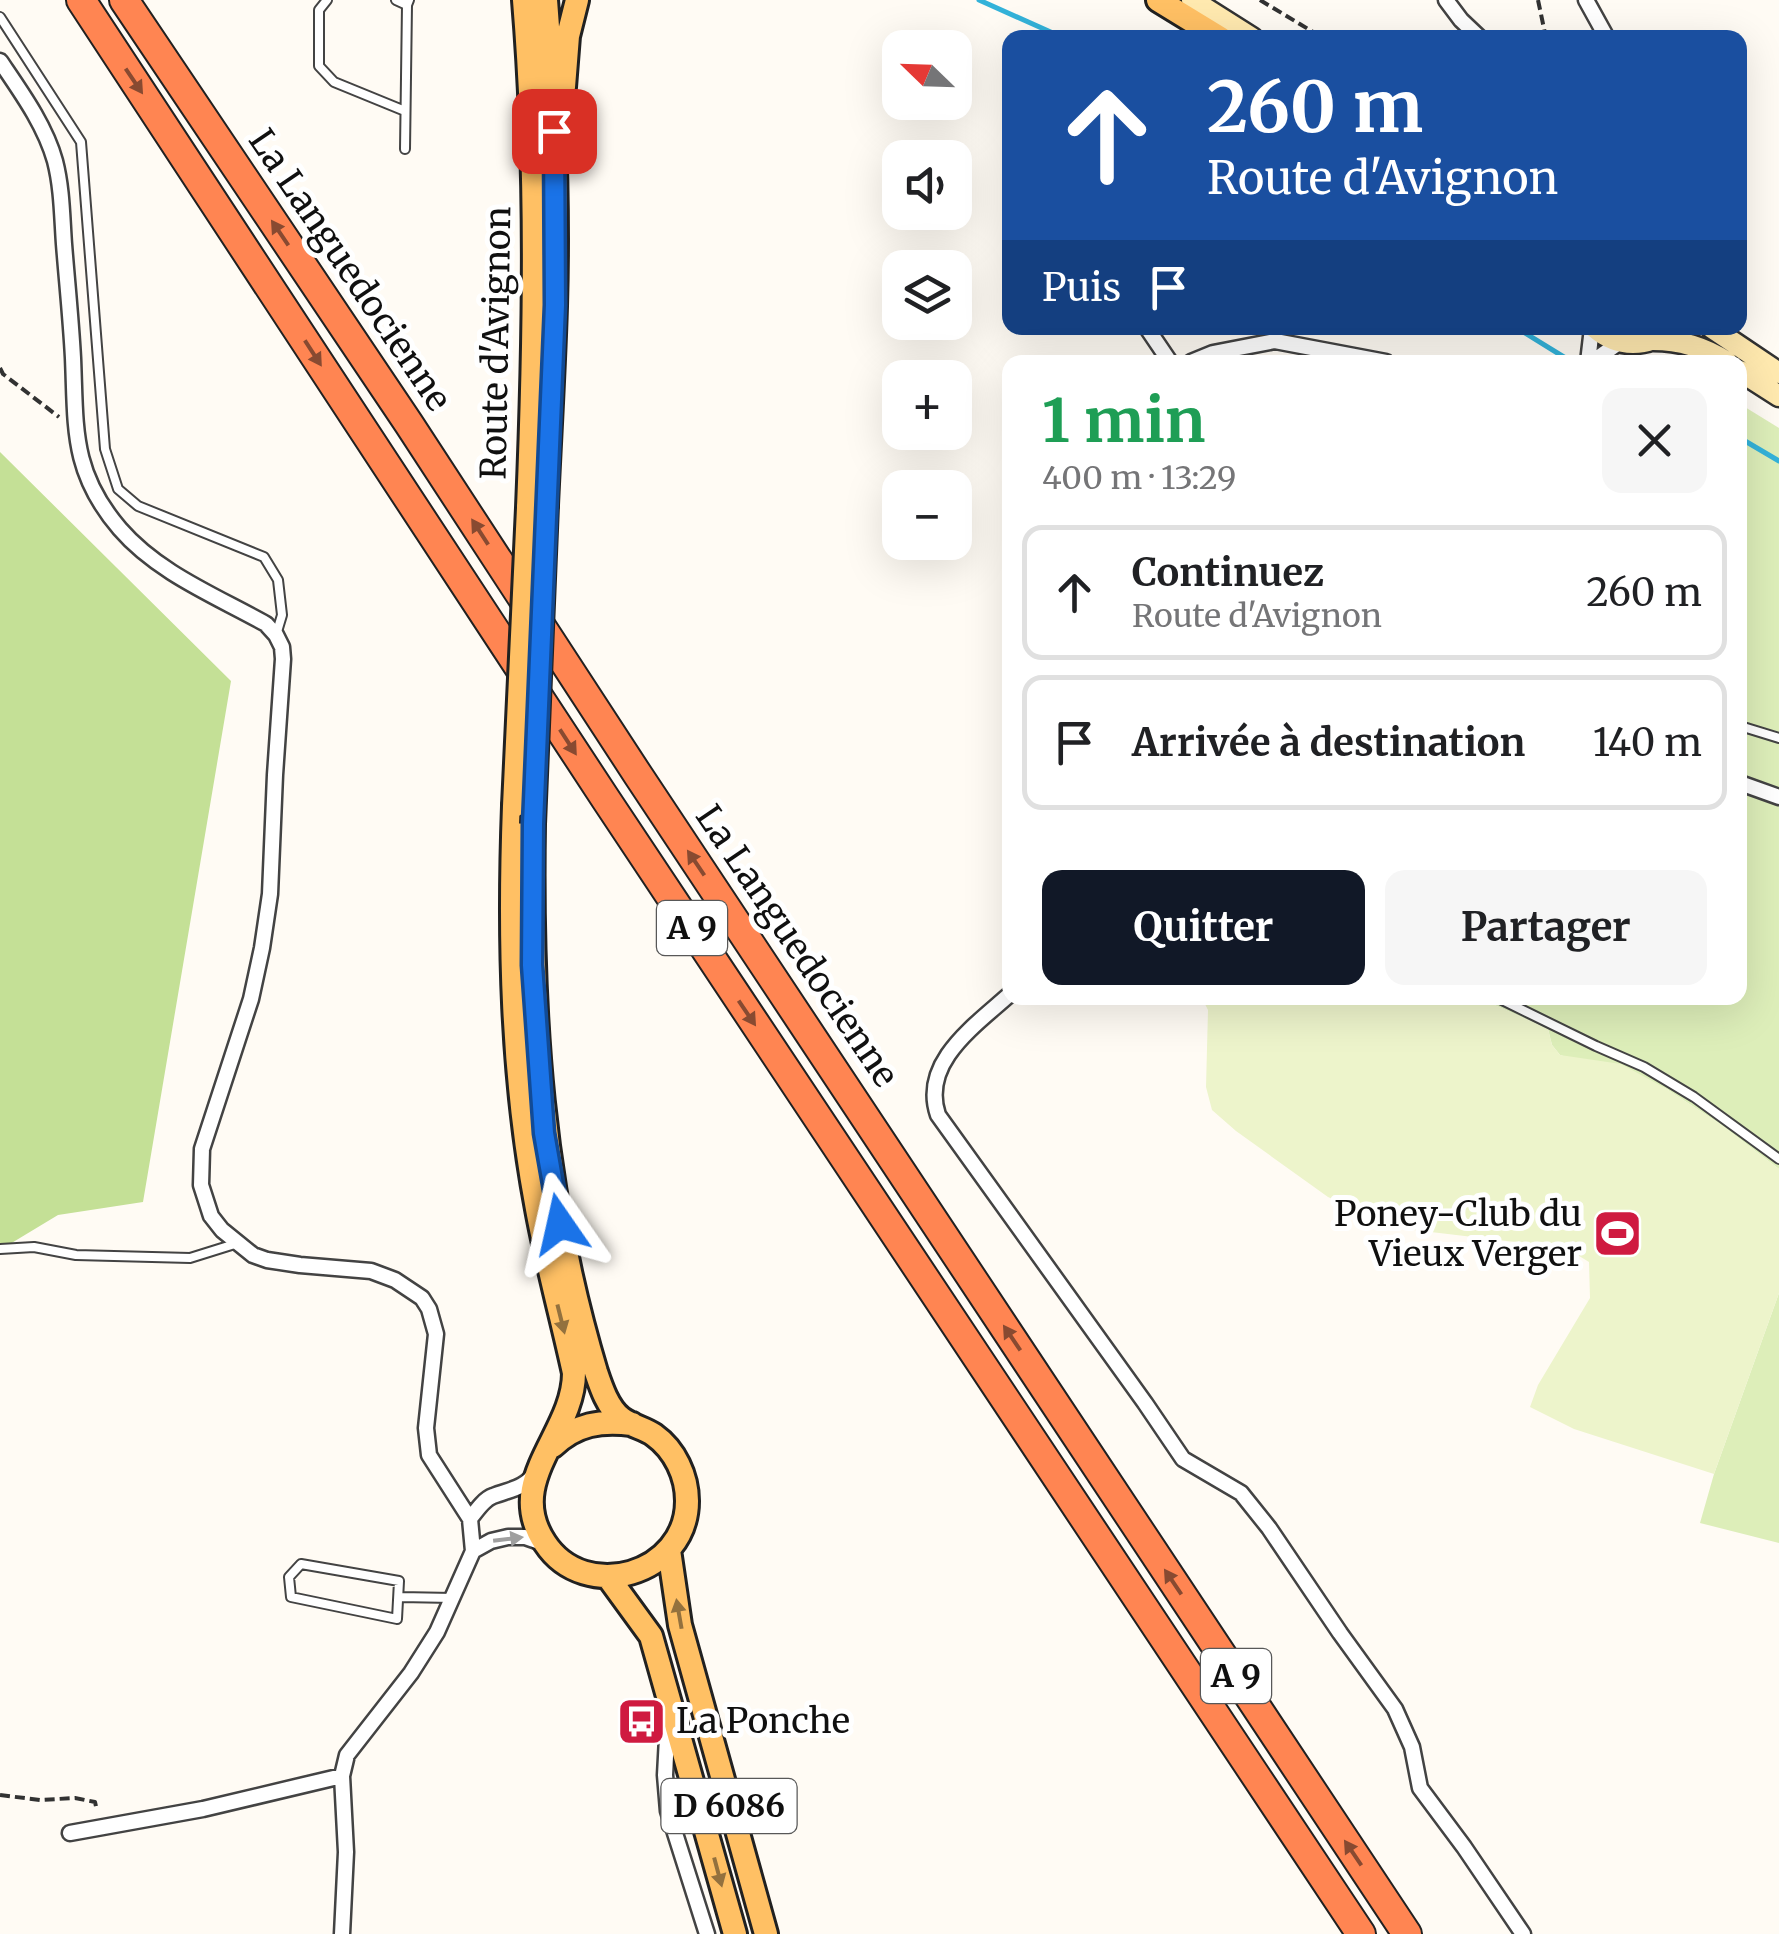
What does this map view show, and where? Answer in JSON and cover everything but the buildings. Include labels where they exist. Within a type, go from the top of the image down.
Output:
[{"type":"highway","name":"A 9","points":[[80,0],[1361,1934]]},
{"type":"highway","name":"La Languedocienne","points":[[124,0],[409,424],[1407,1934]]},
{"type":"main road","name":"Route d'Avignon","points":[[524,0],[532,107],[537,506]]},
{"type":"main road","name":"Route d'Avignon","points":[[537,506],[555,305],[554,131],[546,0]]},
{"type":"main road","points":[[556,235],[566,52],[578,0]]},
{"type":"main road","points":[[1158,0],[1207,30]]},
{"type":"main road","points":[[1192,0],[1239,30]]},
{"type":"main road","points":[[1604,335],[1636,344],[1659,335]]},
{"type":"main road","points":[[1664,335],[1714,355]]},
{"type":"main road","points":[[1722,335],[1779,373]]},
{"type":"main road","points":[[1747,375],[1779,396]]},
{"type":"main road","points":[[537,506],[532,965],[544,1133],[575,1294],[596,1372],[620,1418],[654,1436],[673,1454],[684,1477],[688,1502],[682,1527],[669,1550],[652,1565],[608,1578],[572,1568],[557,1558],[536,1527],[532,1509],[532,1490],[540,1464],[570,1408],[574,1386],[536,1206],[521,1086],[512,944],[514,806],[537,506]]},
{"type":"main road","points":[[540,1464],[556,1442],[590,1423],[632,1424]]},
{"type":"main road","name":"D 6086","points":[[669,1550],[680,1626],[766,1934]]},
{"type":"main road","name":"D 6086","points":[[608,1578],[651,1636],[735,1934]]},
{"type":"street","points":[[1446,0],[1472,30]]},
{"type":"street","points":[[1586,0],[1603,30]]},
{"type":"street","points":[[0,61],[38,122],[55,161],[61,192],[75,429],[90,485],[134,544],[169,570],[266,624],[282,647],[270,894],[251,999],[202,1149],[201,1185],[206,1203],[211,1216],[253,1256],[371,1272],[412,1289],[422,1298],[436,1334],[426,1428],[430,1455],[470,1519],[473,1551],[437,1632],[411,1673],[352,1746],[344,1765],[346,1852],[342,1934]]},
{"type":"street","points":[[1208,355],[1275,341],[1349,355]]},
{"type":"street","points":[[1600,355],[1620,342]]},
{"type":"street","points":[[1747,786],[1779,798]]},
{"type":"street","points":[[1002,1001],[943,1061],[934,1088],[938,1115],[1182,1459],[1240,1493],[1269,1528],[1395,1709],[1412,1747],[1420,1788],[1523,1934]]},
{"type":"street","points":[[470,1519],[490,1496],[529,1481],[540,1464]]},
{"type":"street","points":[[473,1551],[508,1537],[525,1537],[545,1544]]},
{"type":"street","points":[[665,1684],[665,1795],[706,1934]]},
{"type":"street","points":[[70,1833],[203,1809],[342,1776]]},
{"type":"lane","points":[[327,0],[318,10],[320,66],[334,82],[406,111]]},
{"type":"lane","points":[[396,0],[408,2],[404,149]]},
{"type":"lane","points":[[0,17],[81,142],[105,449],[118,489],[138,506],[264,557],[278,580],[282,615],[276,634]]},
{"type":"lane","points":[[1747,728],[1779,738]]},
{"type":"lane","points":[[1512,1005],[1644,1067],[1694,1097],[1779,1160]]},
{"type":"lane","points":[[0,1249],[34,1247],[76,1254],[190,1258],[238,1243]]},
{"type":"lane","points":[[301,1564],[400,1581],[400,1597],[397,1618],[292,1597],[288,1577],[301,1564]]},
{"type":"lane","points":[[400,1597],[453,1598]]},
{"type":"path","points":[[1260,0],[1310,30]]},
{"type":"path","points":[[1538,0],[1544,30]]},
{"type":"path","points":[[0,368],[75,429]]},
{"type":"path","points":[[0,1795],[95,1802],[100,1828]]},
{"type":"green space","points":[[1747,408],[1779,428],[1779,1169],[1665,1088],[1560,1055],[1552,1045],[1548,1029],[1495,1005],[1747,1005]]},
{"type":"green space","points":[[0,452],[231,681],[143,1202],[58,1215],[0,1250]]},
{"type":"green space","name":"Poney-Club du Vieux Verger","points":[[1206,1005],[1495,1005],[1548,1029],[1552,1045],[1560,1055],[1621,1064],[1665,1088],[1779,1169],[1779,1293],[1714,1474],[1574,1429],[1530,1407],[1538,1385],[1590,1298],[1589,1262],[1566,1248],[1397,1228],[1328,1197],[1212,1110],[1206,1087]]},
{"type":"green space","points":[[1779,1293],[1779,1543],[1700,1523]]},
{"type":"waterway","points":[[979,0],[1046,30]]},
{"type":"waterway","points":[[1528,335],[1561,355]]},
{"type":"waterway","points":[[1747,442],[1779,461]]},
{"type":"place","name":"Poney-Club du Vieux Verger","points":[[1617,1234]]},
{"type":"place","name":"La Ponche","points":[[641,1721]]},
{"type":"route","points":[[554,131],[555,305],[533,824],[532,965],[544,1133],[560,1224]]}]
